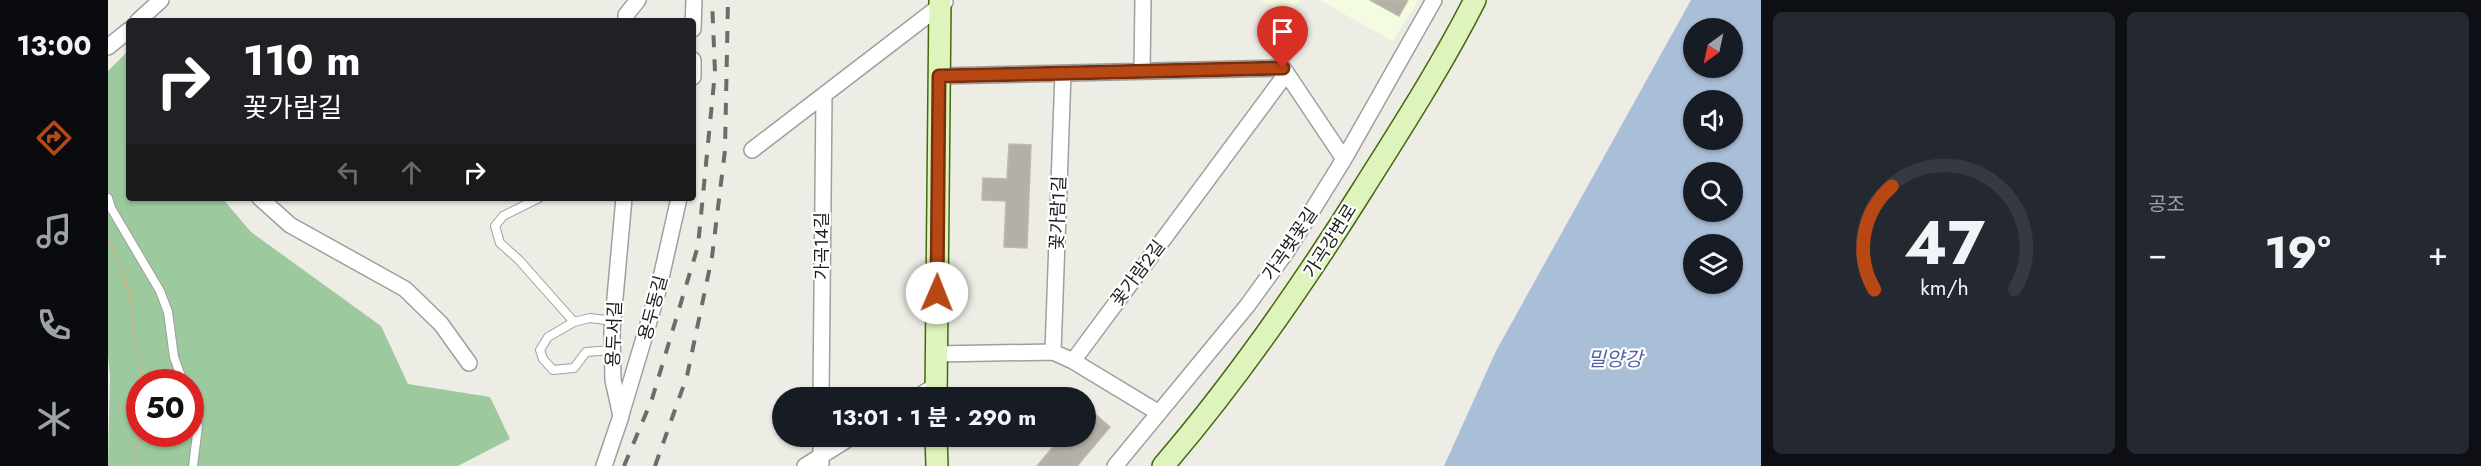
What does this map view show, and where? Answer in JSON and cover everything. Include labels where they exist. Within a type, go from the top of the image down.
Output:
[{"type":"main road","name":"가곡강변로","points":[[1163,466],[1242,369],[1299,290],[1398,135],[1475,0]]},
{"type":"main road","points":[[936,387],[939,76],[942,2]]},
{"type":"main road","points":[[936,447],[937,466]]},
{"type":"street","points":[[141,18],[161,0]]},
{"type":"street","points":[[625,14],[638,0]]},
{"type":"street","points":[[693,18],[694,0]]},
{"type":"street","points":[[1142,71],[1143,0]]},
{"type":"street","name":"가곡벚꽃길","points":[[1115,466],[1247,306],[1281,260],[1344,159],[1434,0]]},
{"type":"street","points":[[752,150],[942,2]]},
{"type":"street","points":[[108,47],[126,32]]},
{"type":"street","points":[[939,76],[1283,68],[1344,159]]},
{"type":"street","name":"꽃가람1길","points":[[1053,352],[1063,73]]},
{"type":"street","name":"꽃가람2길","points":[[1073,361],[1286,74]]},
{"type":"street","name":"가곡14길","points":[[821,387],[824,95]]},
{"type":"street","points":[[263,201],[290,225],[405,289],[441,324],[469,363]]},
{"type":"street","name":"용두서길","points":[[621,416],[613,380],[613,321],[624,201]]},
{"type":"street","name":"용두동길","points":[[621,416],[658,291],[679,201]]},
{"type":"street","points":[[936,354],[1053,352],[1073,361],[1159,413]]},
{"type":"street","points":[[604,466],[621,416]]},
{"type":"street","points":[[805,466],[821,461],[839,447]]},
{"type":"lane","points":[[108,198],[111,208],[160,291],[168,312],[174,357],[178,369]]},
{"type":"lane","points":[[533,201],[503,216],[495,226],[500,243],[519,260],[574,322]]},
{"type":"lane","points":[[613,321],[590,318],[574,322],[548,337],[540,350],[543,359],[554,370],[574,368],[586,352],[613,350]]},
{"type":"lane","points":[[193,466],[195,447]]},
{"type":"path","points":[[108,240],[119,263],[132,304],[133,329],[141,369]]},
{"type":"path","points":[[132,466],[136,447]]},
{"type":"shaded area","points":[[1261,0],[1300,0],[1289,15]]},
{"type":"shaded area","points":[[1319,0],[1418,0],[1393,41]]},
{"type":"green space","points":[[126,53],[126,201],[225,201],[251,232],[381,326],[408,384],[490,397],[510,439],[458,466],[108,466],[110,375],[108,356],[108,71]]},
{"type":"water","name":"밀양강","points":[[1691,0],[1761,0],[1761,466],[1444,466],[1496,351]]},
{"type":"building","points":[[1370,0],[1408,0],[1399,16]]},
{"type":"building","points":[[1009,144],[1031,145],[1027,248],[1004,247],[1006,201],[982,200],[983,178],[1007,179]]},
{"type":"building","points":[[1096,415],[1110,427],[1096,444]]},
{"type":"building","points":[[1053,447],[1093,447],[1077,466],[1037,466]]},
{"type":"railway","points":[[624,466],[652,399],[698,246],[715,72],[712,0]]},
{"type":"railway","points":[[655,466],[687,376],[712,257],[725,150],[728,0]]},
{"type":"route","points":[[937,293],[939,76],[1283,68]]}]
